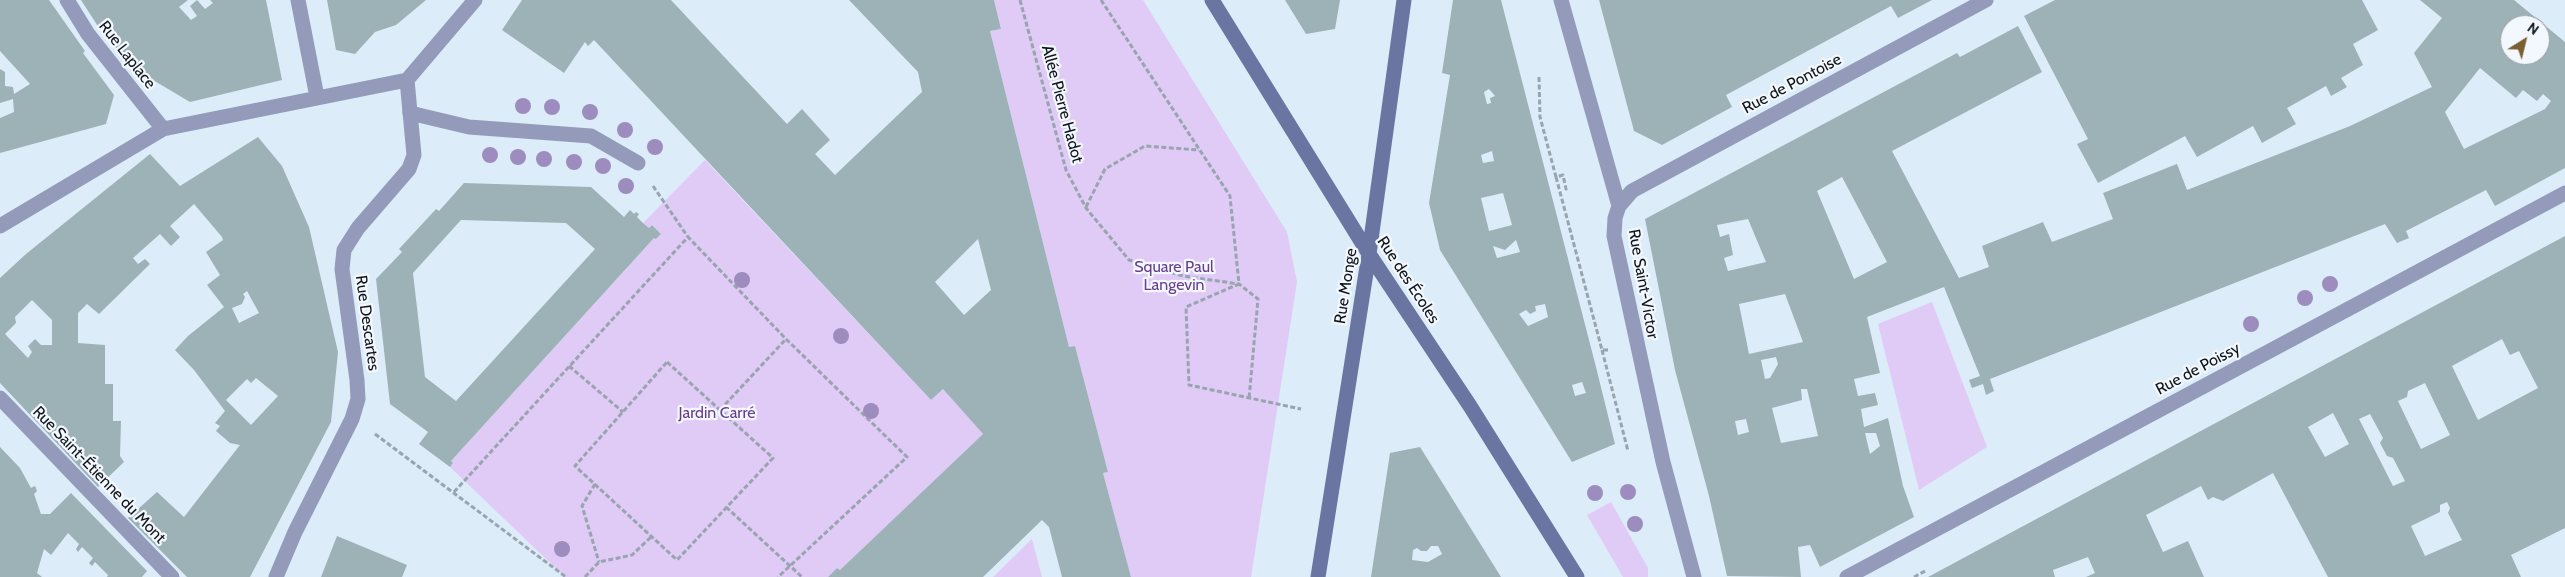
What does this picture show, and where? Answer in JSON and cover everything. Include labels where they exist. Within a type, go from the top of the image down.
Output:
[{"type":"street","name":"Rue Laplace","points":[[67,0],[88,34],[163,129]]},
{"type":"street","points":[[298,0],[317,97]]},
{"type":"street","points":[[0,226],[163,129],[408,80],[475,0]]},
{"type":"street","name":"Rue des Écoles","points":[[1212,0],[1369,254],[1470,406],[1577,577]]},
{"type":"street","name":"Rue Monge","points":[[1318,577],[1369,254],[1404,0]]},
{"type":"street","name":"Rue Saint-Victor","points":[[1561,0],[1620,206],[1615,218],[1616,245],[1663,462],[1694,577]]},
{"type":"street","name":"Rue de Pontoise","points":[[1620,206],[1632,190],[1986,0]]},
{"type":"street","name":"Rue Descartes","points":[[276,577],[352,419],[358,399],[342,269],[344,250],[358,228],[409,168],[414,155],[408,80]]},
{"type":"street","points":[[410,113],[469,126],[591,136],[638,163]]},
{"type":"street","name":"Rue de Poissy","points":[[1847,577],[2565,193]]},
{"type":"street","name":"Rue Saint-Étienne du Mont","points":[[0,398],[172,577]]},
{"type":"path","name":"Allée Pierre Hadot","points":[[1020,0],[1066,170],[1086,208],[1129,260],[1183,276],[1239,284]]},
{"type":"path","points":[[1101,0],[1230,196],[1239,284],[1258,299],[1249,399]]},
{"type":"path","points":[[1539,77],[1540,116],[1630,455]]},
{"type":"path","points":[[1086,208],[1105,169],[1145,146],[1200,150]]},
{"type":"path","points":[[638,163],[688,237],[786,339],[907,457],[778,577]]},
{"type":"path","points":[[1556,177],[1563,175],[1566,189],[1569,188]]},
{"type":"path","points":[[454,492],[688,237]]},
{"type":"path","points":[[1239,284],[1186,307],[1189,385],[1300,409]]},
{"type":"path","points":[[720,410],[786,339]]},
{"type":"path","points":[[1602,350],[1608,349],[1610,356]]},
{"type":"path","points":[[667,362],[720,410],[773,458],[677,560],[575,466],[667,362]]},
{"type":"path","points":[[569,366],[623,412]]},
{"type":"path","points":[[378,436],[566,577]]},
{"type":"path","points":[[595,484],[582,506],[599,562]]},
{"type":"path","points":[[726,507],[802,577]]},
{"type":"path","points":[[585,577],[599,562],[632,555],[651,537]]},
{"type":"path","points":[[1914,577],[1927,570]]},
{"type":"green space","name":"Square Paul Langevin","points":[[994,0],[1143,0],[1287,232],[1297,282],[1251,577],[1131,577],[1103,473],[1108,472],[1075,346],[1069,347],[990,31],[1001,29]]},
{"type":"green space","name":"Jardin Carré","points":[[705,160],[931,400],[943,389],[983,434],[840,570],[837,568],[828,577],[565,577],[450,467],[453,463],[451,461],[654,238],[656,239],[661,234],[652,225],[649,228],[643,223]]},
{"type":"green space","points":[[1932,302],[1987,447],[1919,490],[1878,324]]},
{"type":"green space","points":[[1611,502],[1648,568],[1648,577],[1623,577],[1587,515]]},
{"type":"green space","points":[[1032,539],[1042,577],[993,577]]},
{"type":"building","points":[[0,0],[49,0],[85,51],[83,53],[114,95],[106,124],[0,153],[0,118],[14,112],[13,99],[0,103],[0,69],[5,72],[5,86],[13,87],[14,94],[30,84],[0,51]]},
{"type":"building","points":[[81,0],[188,0],[179,7],[191,20],[197,16],[190,6],[197,0],[205,9],[213,3],[210,0],[266,0],[282,80],[190,102],[136,70],[101,31]]},
{"type":"building","points":[[327,0],[426,0],[396,25],[375,32],[355,54],[336,50]]},
{"type":"building","points":[[522,0],[671,0],[787,124],[802,109],[830,140],[815,154],[835,175],[922,92],[918,72],[849,0],[994,0],[1001,29],[990,31],[1069,347],[1075,346],[1108,472],[1103,473],[1131,577],[1062,577],[1049,527],[1042,520],[983,577],[828,577],[837,568],[840,570],[983,434],[943,389],[931,400],[594,40],[588,46],[585,42],[564,73],[502,30]],"holes":[[[978,239],[991,290],[964,315],[935,282]]]},
{"type":"building","points":[[1285,0],[1340,0],[1335,29],[1306,34]]},
{"type":"building","points":[[1453,0],[1501,0],[1615,444],[1572,462],[1440,250],[1429,203],[1450,75],[1442,73]],"holes":[[[1489,89],[1495,96],[1490,98],[1491,103],[1487,104],[1484,92]],[[1492,151],[1494,161],[1483,163],[1481,155]],[[1503,193],[1512,225],[1489,231],[1481,198]],[[1516,240],[1520,252],[1497,258],[1493,246],[1505,250]],[[1545,304],[1548,317],[1528,326],[1519,314],[1526,310],[1530,314],[1536,311],[1535,306]],[[1582,382],[1586,393],[1575,396],[1572,385]]]},
{"type":"building","points":[[1599,0],[1932,0],[1898,18],[1891,6],[1726,95],[1732,107],[1662,145],[1634,131]]},
{"type":"building","points":[[2055,0],[2362,0],[2378,30],[2353,44],[2363,65],[2341,78],[2347,87],[2331,96],[2326,86],[2287,108],[2296,124],[2262,143],[2253,126],[2197,157],[2185,136],[2098,183],[2077,144],[2088,139],[2024,16]]},
{"type":"building","points":[[2420,0],[2514,0],[2532,15],[2500,15],[2500,65],[2550,65],[2550,30],[2565,42],[2565,168],[2495,206],[2486,190],[2406,231],[2409,238],[2397,243],[2385,224],[1990,379],[1994,391],[1986,395],[1983,384],[1972,388],[1969,380],[1980,376],[1944,287],[1867,317],[1880,373],[1854,379],[1858,396],[1875,393],[1878,405],[1861,409],[1864,427],[1888,418],[1903,486],[1914,517],[1820,567],[1810,545],[1798,547],[1801,577],[1727,576],[1709,496],[1675,370],[1645,219],[1957,53],[1960,57],[2018,26],[2042,72],[1892,151],[1959,278],[1989,267],[1982,246],[2043,222],[2052,242],[2113,219],[2103,193],[2177,164],[2187,190],[2350,126],[2432,87],[2414,53],[2442,18]],"holes":[[[2480,68],[2516,98],[2523,90],[2537,101],[2543,94],[2551,101],[2545,109],[2464,149],[2445,112]],[[1842,177],[1887,262],[1854,279],[1817,191]],[[1748,219],[1766,262],[1728,271],[1724,258],[1733,255],[1729,234],[1720,237],[1717,225]],[[1785,294],[1803,342],[1749,354],[1739,304]],[[1776,357],[1778,364],[1770,378],[1765,379],[1761,360]],[[1801,389],[1807,389],[1818,436],[1781,443],[1772,408],[1802,400]],[[1746,419],[1749,432],[1738,435],[1735,421]],[[1865,433],[1876,433],[1880,446],[1870,454]]]},
{"type":"building","points":[[258,137],[282,166],[309,227],[338,352],[331,422],[250,577],[187,577],[128,518],[157,492],[184,517],[240,445],[230,443],[216,431],[220,426],[215,423],[225,411],[194,370],[175,350],[188,336],[224,307],[207,285],[220,275],[206,252],[223,240],[194,204],[170,226],[180,237],[171,246],[160,234],[133,258],[138,264],[145,259],[150,264],[99,314],[87,304],[78,313],[78,343],[105,345],[105,384],[113,384],[113,421],[121,421],[120,456],[124,462],[98,487],[0,383],[0,278],[26,254],[150,154],[180,186]],"holes":[[[247,291],[259,313],[239,323],[232,308],[242,304],[245,297],[243,294]],[[32,300],[52,320],[52,345],[41,345],[35,339],[28,346],[32,352],[28,358],[5,334],[16,323],[15,317]],[[256,378],[278,396],[251,425],[226,400],[247,379],[251,383]]]},
{"type":"building","points":[[464,183],[591,187],[624,217],[630,210],[634,214],[636,212],[639,214],[637,217],[643,223],[649,228],[652,225],[661,234],[656,239],[654,238],[451,461],[453,463],[450,467],[419,444],[428,432],[390,404],[376,279],[402,252],[399,249],[436,209],[439,211]],"holes":[[[461,220],[566,223],[595,249],[456,401],[425,377],[413,273]]]},
{"type":"building","points":[[2565,236],[2565,528],[2511,555],[2521,577],[2328,577],[2273,473],[2223,501],[2213,497],[2208,500],[2201,486],[2146,515],[2163,552],[2188,541],[2204,577],[2086,577],[2095,573],[2088,557],[2053,570],[2055,577],[1928,577]],"holes":[[[2502,339],[2510,355],[2519,351],[2538,388],[2478,420],[2452,366]],[[2425,383],[2450,435],[2421,449],[2398,401],[2407,397],[2408,391]],[[2333,413],[2349,444],[2325,457],[2308,427]],[[2370,414],[2383,438],[2380,443],[2387,456],[2393,458],[2405,481],[2393,486],[2359,419]],[[2447,502],[2450,508],[2448,513],[2462,540],[2425,556],[2411,526],[2440,512],[2440,505]]]},
{"type":"building","points":[[0,447],[20,468],[31,488],[35,486],[37,491],[34,494],[41,514],[50,514],[71,493],[147,571],[142,577],[107,577],[108,575],[95,562],[92,566],[89,563],[93,558],[82,547],[78,552],[76,549],[79,544],[68,533],[51,555],[44,549],[37,573],[42,577],[0,577]]},
{"type":"building","points":[[1420,447],[1501,577],[1371,577],[1390,453]],"holes":[[[1431,546],[1438,546],[1442,554],[1428,562],[1412,560],[1413,550],[1417,548],[1421,551],[1427,551]]]},
{"type":"building","points":[[337,536],[407,565],[402,577],[321,577]]}]
